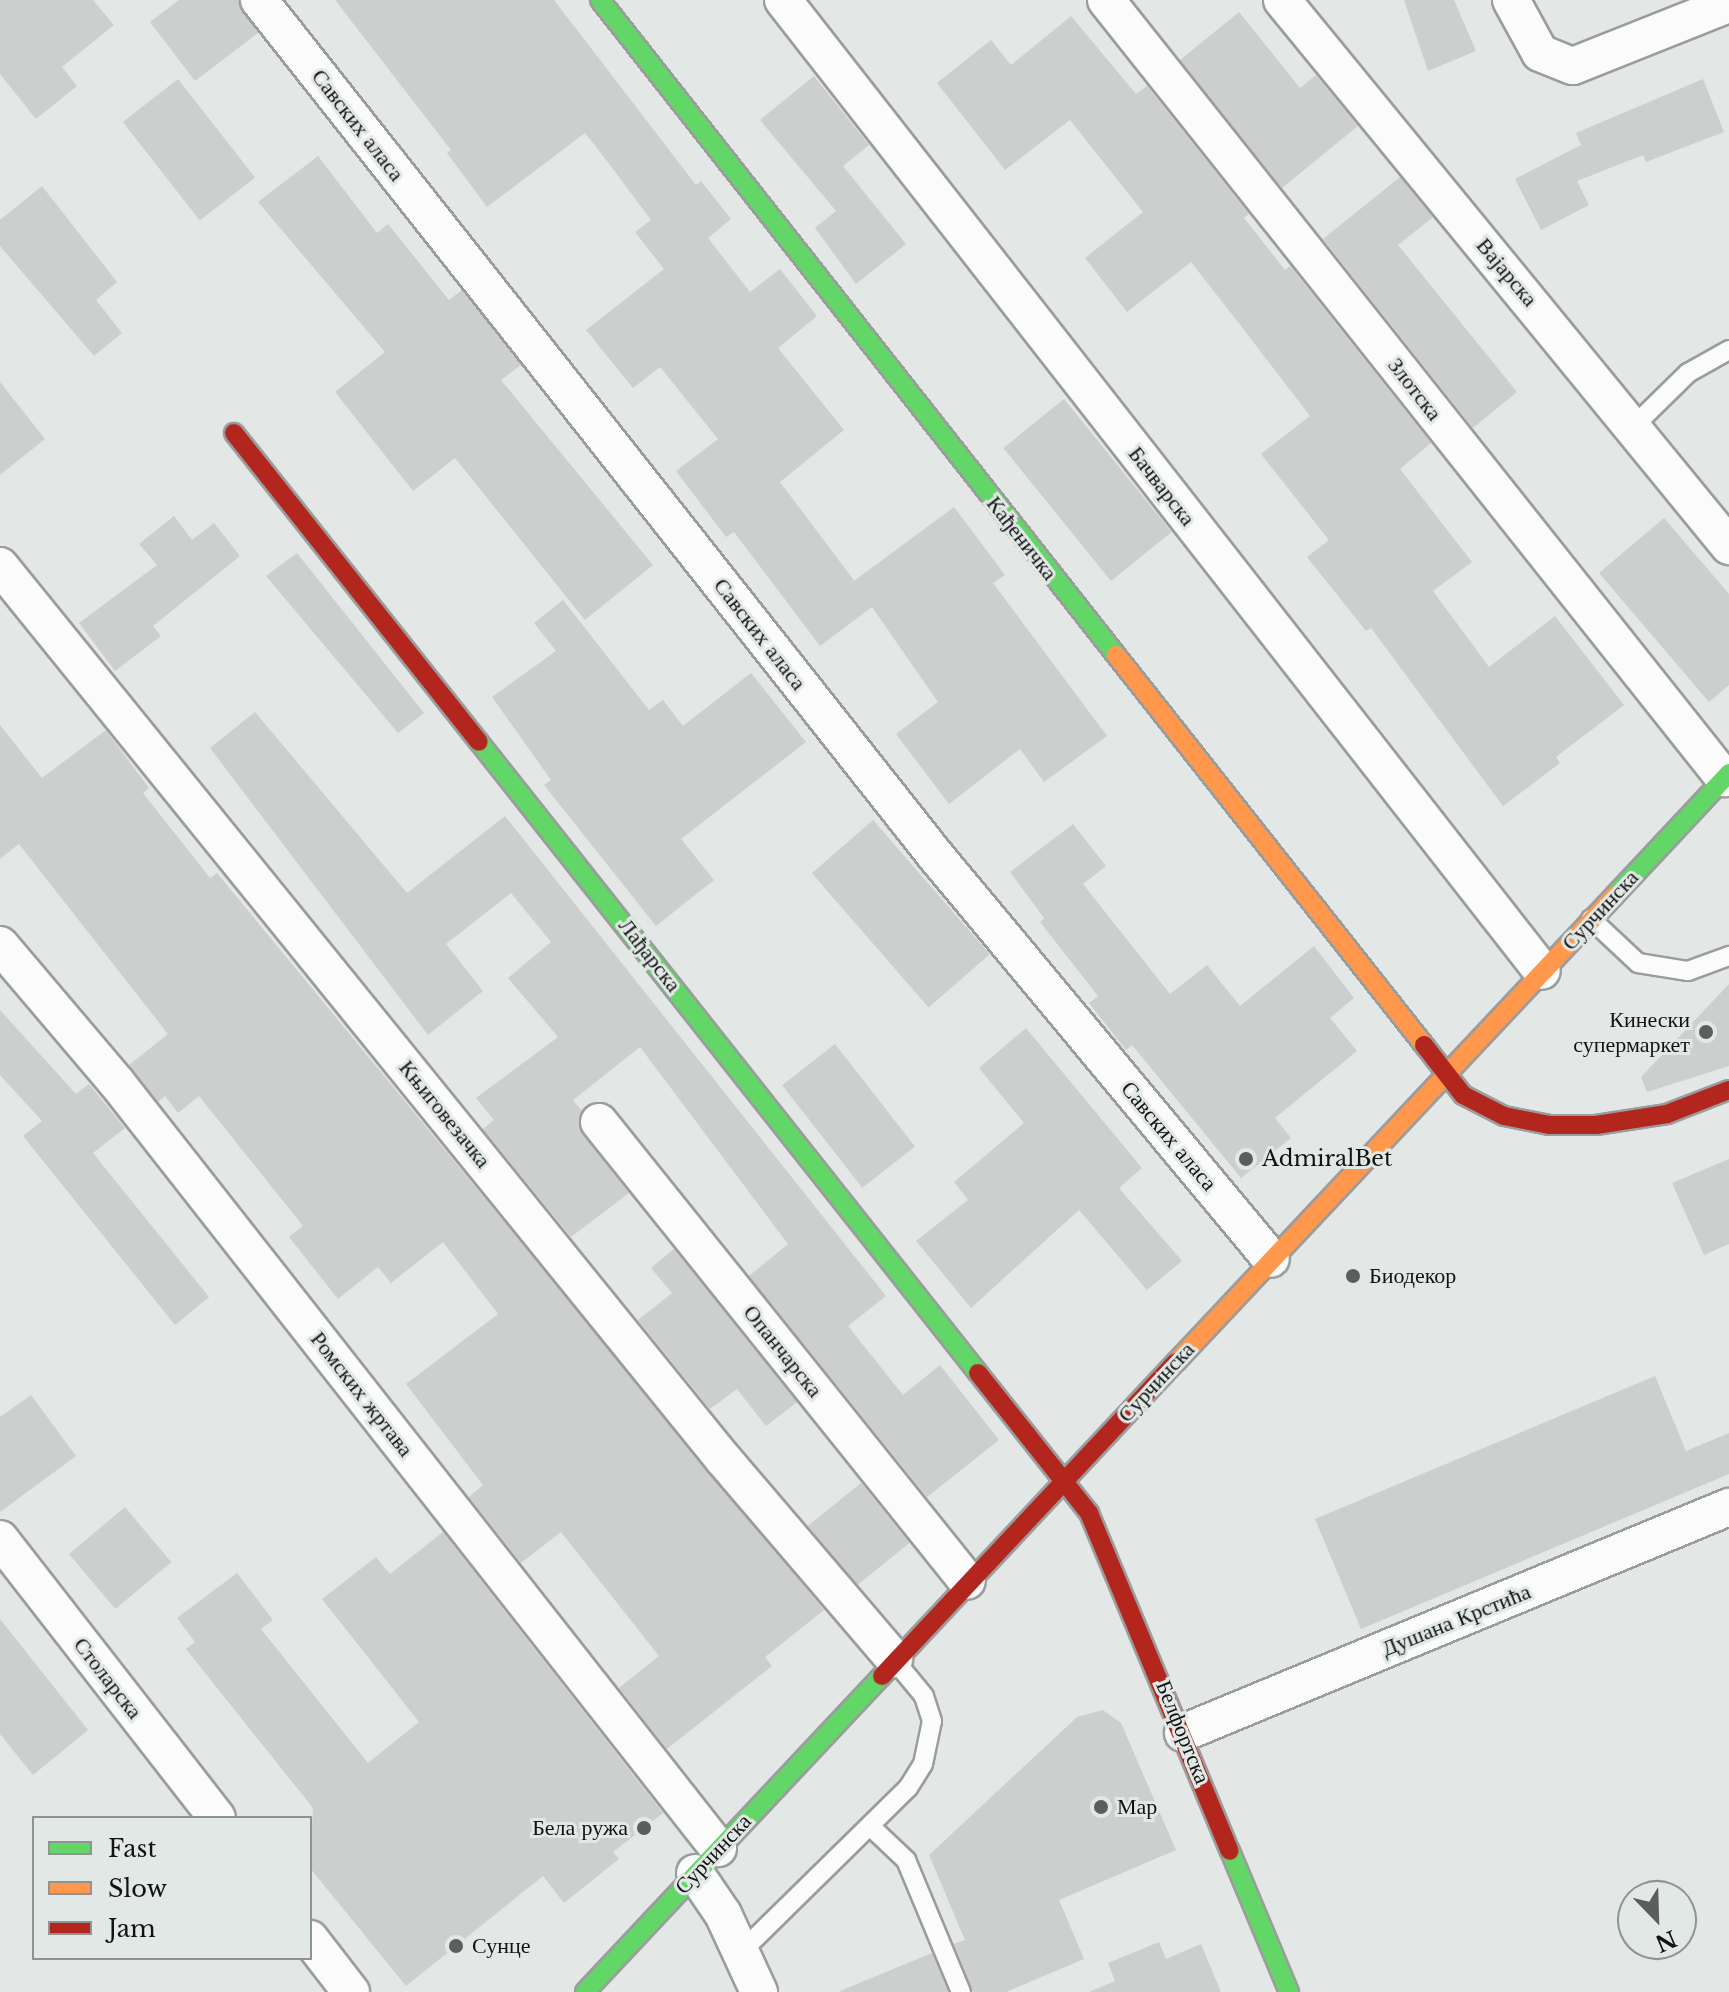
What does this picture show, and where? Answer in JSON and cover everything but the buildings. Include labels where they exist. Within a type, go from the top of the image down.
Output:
[{"type":"street","name":"Савских аласа","points":[[259,0],[935,855],[1271,1259]]},
{"type":"street","name":"Кађеничка","points":[[600,0],[1446,1075],[1478,1104],[1504,1116],[1550,1125],[1640,1121],[1729,1090]]},
{"type":"street","name":"Бачварска","points":[[783,0],[1542,971]]},
{"type":"street","name":"Злотска","points":[[1106,0],[1726,776]]},
{"type":"street","name":"Вајарска","points":[[1282,0],[1634,426],[1729,546]]},
{"type":"street","points":[[1511,0],[1527,36],[1553,60],[1573,66],[1594,62],[1729,4]]},
{"type":"street","name":"Лађарска","points":[[234,433],[1065,1478]]},
{"type":"street","name":"Књиговезачка","points":[[0,566],[724,1460],[894,1659]]},
{"type":"street","name":"Сурчинска","points":[[585,1992],[967,1581],[1726,776]]},
{"type":"street","name":"Ромских жртава","points":[[0,945],[126,1095],[706,1861],[759,1992]]},
{"type":"street","name":"Опанчарска","points":[[599,1122],[967,1581]]},
{"type":"street","name":"Белфортска","points":[[1065,1478],[1101,1532],[1289,1992]]},
{"type":"street","name":"Душана Крстића","points":[[1183,1733],[1729,1507]]},
{"type":"street","name":"Столарска","points":[[0,1539],[215,1816]]},
{"type":"street","points":[[312,1942],[351,1992]]},
{"type":"lane","points":[[1634,426],[1688,373],[1729,350]]},
{"type":"lane","points":[[1591,919],[1638,963],[1688,971],[1729,956]]},
{"type":"lane","points":[[742,1951],[908,1788],[930,1743],[932,1721],[924,1696],[894,1659]]},
{"type":"lane","points":[[870,1826],[906,1860],[961,1992]]},
{"type":"traffic: fast","points":[[600,0],[1116,655]]},
{"type":"traffic: fast","points":[[479,742],[978,1373]]},
{"type":"traffic: fast","points":[[1615,895],[1729,773]]},
{"type":"traffic: fast","points":[[585,1992],[882,1676]]},
{"type":"traffic: fast","points":[[1230,1851],[1289,1992]]},
{"type":"traffic: slow","points":[[1116,655],[1424,1045]]},
{"type":"traffic: slow","points":[[1176,1362],[1615,895]]},
{"type":"traffic: jam","points":[[234,433],[479,742]]},
{"type":"traffic: jam","points":[[1424,1045],[1463,1095],[1504,1116],[1550,1125],[1596,1125],[1667,1114],[1729,1090]]},
{"type":"traffic: jam","points":[[882,1676],[1176,1362]]},
{"type":"traffic: jam","points":[[978,1373],[1089,1513],[1230,1851]]},
{"type":"place","name":"Кинески супермаркет","points":[[1706,1032]]},
{"type":"place","name":"AdmiralBet","points":[[1246,1159]]},
{"type":"place","name":"Биодекор","points":[[1353,1276]]},
{"type":"place","name":"Мар","points":[[1101,1807]]},
{"type":"place","name":"Бела ружа","points":[[644,1828]]},
{"type":"place","name":"Сунце","points":[[456,1946]]}]
